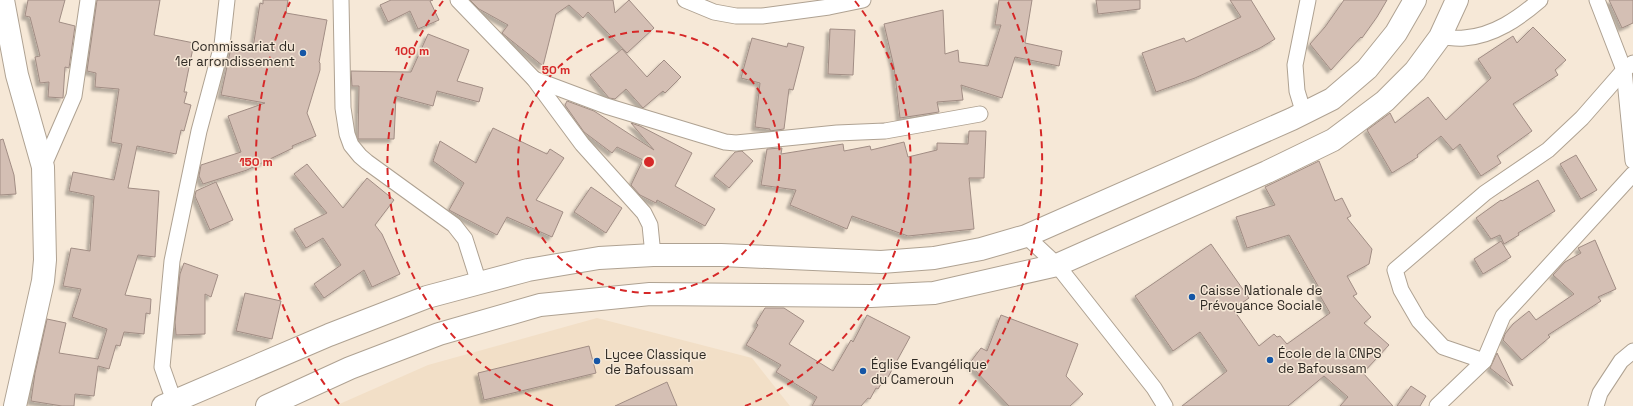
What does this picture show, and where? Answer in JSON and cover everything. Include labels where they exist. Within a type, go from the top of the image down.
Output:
[{"type":"main road","points":[[3,0],[17,75],[44,167],[45,260],[43,281],[14,406]]},
{"type":"main road","points":[[169,404],[329,335],[427,297],[535,269],[600,258],[653,254],[721,255],[881,262],[934,258],[981,249],[1026,236],[1304,114],[1332,99],[1367,69],[1396,33],[1415,0]]},
{"type":"main road","points":[[267,406],[350,368],[439,334],[540,305],[650,294],[871,296],[934,293],[1057,265],[1267,172],[1333,140],[1385,101],[1415,70],[1440,37],[1457,0]]},
{"type":"street","points":[[44,167],[74,96],[88,0]]},
{"type":"street","points":[[169,404],[162,367],[172,261],[199,131],[222,45],[227,0]]},
{"type":"street","points":[[340,0],[342,108],[347,134],[351,144],[360,156],[367,162],[454,225],[465,239],[478,283]]},
{"type":"street","points":[[458,0],[534,79],[582,144],[644,213],[650,225],[653,254]]},
{"type":"street","points":[[686,0],[714,12],[736,16],[762,16],[828,3],[863,0]]},
{"type":"street","points":[[1304,114],[1298,91],[1295,65],[1308,0]]},
{"type":"street","points":[[1440,37],[1465,38],[1497,30],[1523,15],[1540,0]]},
{"type":"street","points":[[1597,0],[1629,66],[1633,161]]},
{"type":"street","points":[[1484,361],[1443,347],[1419,321],[1401,290],[1395,270],[1485,193],[1548,150],[1582,118],[1629,66]]},
{"type":"street","points":[[534,79],[606,106],[725,142],[736,143],[838,133],[885,132],[980,114]]},
{"type":"street","points":[[1437,406],[1484,361],[1503,316],[1633,174]]},
{"type":"street","points":[[1026,236],[1057,265],[1154,388],[1165,406]]},
{"type":"street","points":[[1596,406],[1600,393],[1620,361],[1633,351]]},
{"type":"shaded area","name":"Lycee Classique de Bafoussam","points":[[597,318],[752,358],[790,406],[335,406],[428,365]]},
{"type":"building","points":[[28,0],[65,0],[59,22],[75,26],[69,68],[65,67],[63,98],[48,97],[49,82],[40,83],[35,57],[40,56],[30,17],[25,16]]},
{"type":"building","points":[[97,0],[160,0],[154,35],[194,43],[184,92],[187,92],[184,103],[191,105],[184,131],[181,130],[176,154],[137,146],[128,188],[159,191],[155,257],[138,255],[125,295],[151,299],[150,314],[146,313],[144,334],[124,332],[120,346],[116,345],[109,369],[98,366],[94,396],[75,394],[74,406],[62,406],[31,401],[35,373],[47,319],[66,323],[59,353],[98,359],[107,329],[72,317],[81,289],[63,286],[71,248],[90,251],[94,196],[69,191],[73,172],[114,180],[122,144],[111,142],[119,89],[95,87],[96,73],[87,71]]},
{"type":"building","points":[[263,0],[288,0],[286,13],[327,20],[319,62],[320,70],[307,113],[316,136],[292,146],[293,148],[247,170],[203,184],[199,176],[201,165],[241,152],[228,116],[265,103],[221,95],[232,43],[253,48],[260,3],[263,4]]},
{"type":"building","points":[[391,0],[433,0],[430,1],[439,20],[418,29],[410,11],[388,22],[380,5]]},
{"type":"building","points":[[470,0],[613,0],[615,13],[629,0],[654,28],[627,53],[588,12],[583,18],[569,5],[556,14],[543,66],[502,33],[508,25],[479,9]]},
{"type":"building","points":[[999,0],[1032,0],[1025,43],[1062,51],[1059,66],[1015,57],[1002,98],[961,85],[963,100],[937,102],[939,112],[900,118],[894,67],[884,24],[943,10],[945,54],[958,50],[959,62],[988,66],[1001,25],[995,25]]},
{"type":"building","points":[[1096,0],[1140,0],[1140,9],[1098,14]]},
{"type":"building","points":[[1230,0],[1251,0],[1275,39],[1260,48],[1195,78],[1156,92],[1142,53],[1184,38],[1186,42],[1241,17]]},
{"type":"building","points":[[1344,0],[1387,0],[1362,38],[1361,37],[1331,70],[1310,44],[1325,27]]},
{"type":"building","points":[[1609,0],[1633,0],[1633,23],[1622,28]]},
{"type":"building","points":[[1533,27],[1566,60],[1555,70],[1558,75],[1513,104],[1532,131],[1497,156],[1501,163],[1481,176],[1460,144],[1453,150],[1441,136],[1417,155],[1418,157],[1392,173],[1367,130],[1390,113],[1395,123],[1428,97],[1446,120],[1491,78],[1478,59],[1513,36],[1517,43]]},
{"type":"building","points":[[830,29],[855,30],[853,75],[828,74]]},
{"type":"building","points":[[428,34],[469,50],[457,81],[483,88],[479,102],[437,91],[433,106],[396,96],[394,139],[358,139],[359,86],[352,86],[351,71],[411,72]]},
{"type":"building","points":[[752,38],[787,47],[788,43],[804,47],[793,90],[789,89],[784,129],[770,131],[770,129],[755,127],[760,83],[741,78]]},
{"type":"building","points":[[622,49],[647,77],[664,60],[681,77],[665,93],[663,91],[643,108],[626,89],[615,99],[609,98],[590,75]]},
{"type":"building","points":[[567,101],[594,111],[654,150],[631,123],[640,126],[692,153],[675,186],[715,209],[705,226],[657,200],[656,203],[640,195],[631,185],[643,160],[617,147],[612,153],[584,132],[565,105]]},
{"type":"building","points":[[493,128],[547,154],[550,149],[564,158],[536,200],[563,212],[552,237],[507,217],[497,235],[449,210],[464,183],[433,161],[440,141],[476,163]]},
{"type":"building","points":[[969,131],[986,131],[984,178],[969,178],[974,229],[908,236],[852,216],[847,229],[790,205],[796,190],[761,185],[767,149],[782,148],[781,154],[843,144],[844,151],[870,146],[871,150],[904,142],[908,157],[937,150],[937,143],[968,144]]},
{"type":"building","points":[[3,139],[14,175],[16,194],[0,195],[0,140]]},
{"type":"building","points":[[742,151],[753,161],[729,188],[714,176],[735,152]]},
{"type":"building","points":[[1576,155],[1597,190],[1581,199],[1560,164]]},
{"type":"building","points":[[1319,161],[1335,201],[1342,198],[1351,216],[1347,218],[1372,249],[1369,264],[1347,276],[1357,294],[1353,296],[1371,317],[1364,323],[1389,345],[1363,373],[1393,406],[1340,406],[1348,397],[1324,376],[1288,406],[1182,406],[1227,371],[1200,332],[1173,351],[1135,296],[1211,244],[1249,298],[1233,309],[1259,346],[1274,334],[1277,337],[1280,336],[1287,344],[1330,313],[1319,294],[1322,293],[1289,235],[1247,248],[1236,217],[1275,205],[1265,187]]},
{"type":"building","points":[[307,164],[343,208],[367,178],[394,200],[375,225],[382,234],[400,274],[372,287],[364,270],[324,298],[314,284],[341,265],[323,238],[306,248],[294,229],[327,213],[294,174]]},
{"type":"building","points":[[1538,180],[1555,211],[1518,233],[1519,235],[1504,244],[1500,235],[1491,239],[1476,218],[1501,200],[1502,201]]},
{"type":"building","points":[[216,182],[233,220],[210,230],[195,196],[196,191]]},
{"type":"building","points":[[591,187],[622,208],[606,233],[574,212]]},
{"type":"building","points":[[1595,240],[1616,289],[1598,297],[1601,301],[1548,335],[1550,337],[1522,360],[1503,340],[1505,334],[1513,324],[1529,311],[1536,320],[1574,294],[1553,275],[1565,262],[1581,253],[1578,248]]},
{"type":"building","points":[[1501,241],[1511,257],[1483,274],[1474,259]]},
{"type":"building","points":[[184,263],[218,275],[211,297],[205,294],[205,334],[176,335],[175,322],[180,274]]},
{"type":"building","points":[[245,293],[281,301],[272,339],[236,331]]},
{"type":"building","points":[[765,308],[784,308],[804,321],[789,344],[833,371],[851,340],[853,342],[867,315],[910,337],[888,377],[886,376],[878,389],[876,388],[870,399],[868,398],[861,406],[812,406],[817,397],[776,372],[781,365],[746,345],[758,325],[756,323]]},
{"type":"building","points":[[1001,315],[1078,344],[1066,376],[1083,394],[1070,406],[1009,406],[969,364],[981,348],[987,351]]},
{"type":"building","points":[[589,346],[596,373],[484,400],[478,373]]},
{"type":"building","points":[[1497,353],[1513,386],[1490,368]]},
{"type":"building","points":[[667,382],[677,406],[615,406]]},
{"type":"building","points":[[1411,386],[1426,396],[1420,406],[1397,406]]},
{"type":"place","name":"Commissariat du 1er arrondissement","points":[[303,53]]},
{"type":"place","name":"Caisse Nationale de Prévoyance Sociale","points":[[1192,297]]},
{"type":"place","name":"École de la CNPS de Bafoussam","points":[[1270,360]]},
{"type":"place","name":"Lycee Classique de Bafoussam","points":[[597,361]]},
{"type":"place","name":"Église Evangélique du Cameroun","points":[[863,371]]}]
